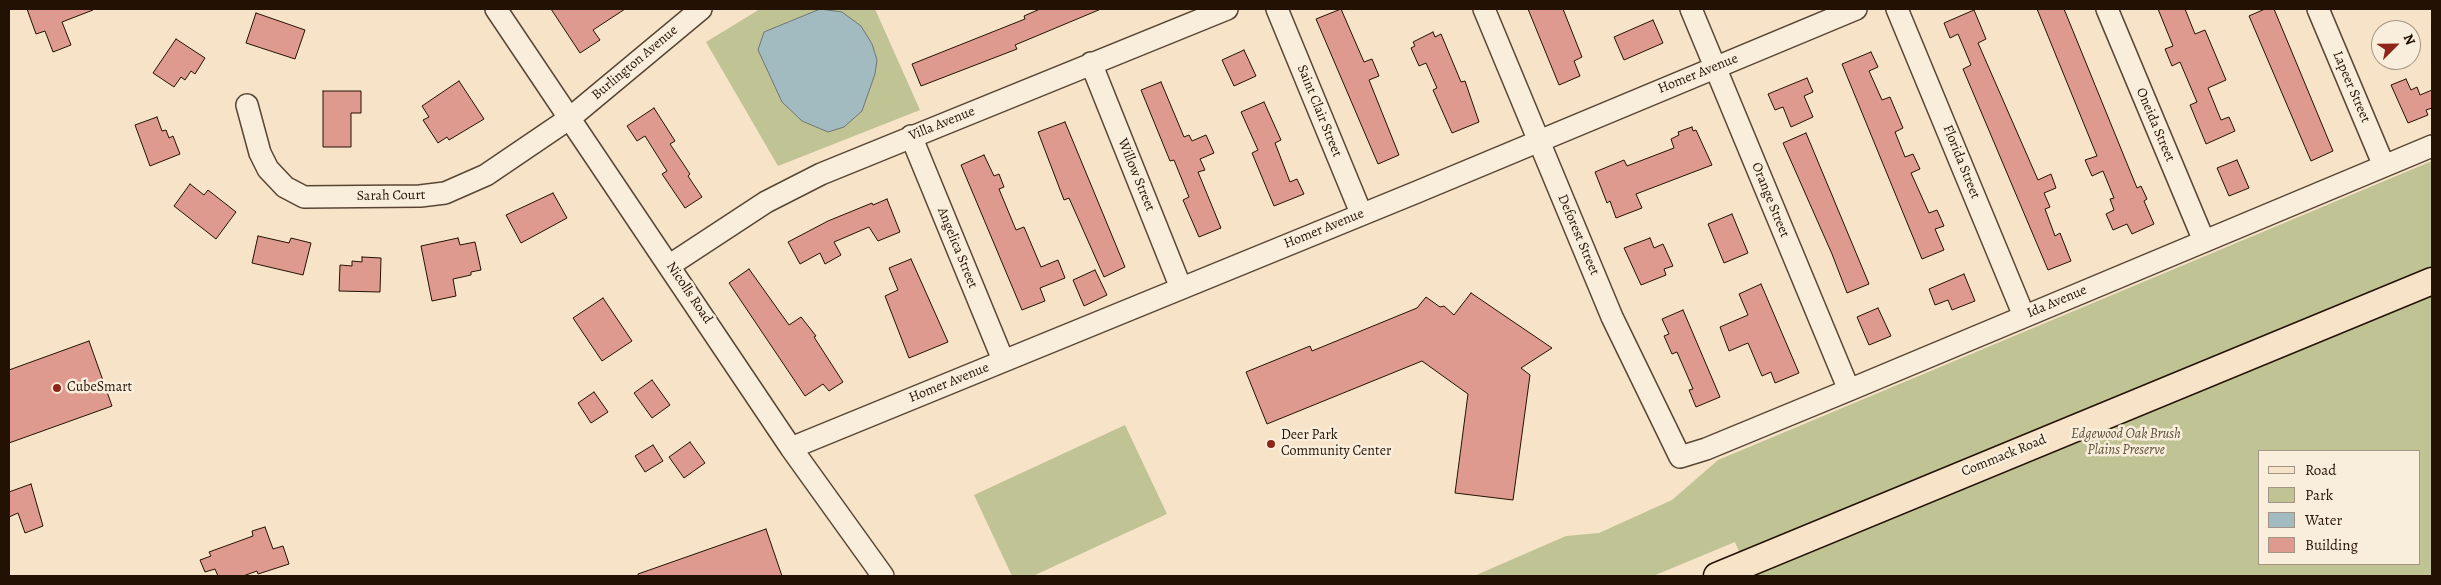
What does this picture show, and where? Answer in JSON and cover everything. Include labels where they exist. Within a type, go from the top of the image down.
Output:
[{"type":"main road","name":"Commack Road","points":[[1716,576],[2432,281]]},
{"type":"street","name":"Nicolls Road","points":[[496,9],[670,265],[791,448],[883,576]]},
{"type":"street","name":"Burlington Avenue","points":[[570,118],[701,9]]},
{"type":"street","name":"Villa Avenue","points":[[670,265],[766,202],[821,174],[1227,9]]},
{"type":"street","name":"Saint Clair Street","points":[[1277,9],[1361,213]]},
{"type":"street","name":"Deforest Street","points":[[1484,9],[1612,317],[1680,456]]},
{"type":"street","name":"Orange Street","points":[[1691,9],[1849,390]]},
{"type":"street","name":"Homer Avenue","points":[[791,448],[1361,213],[1417,192],[1856,9]]},
{"type":"street","name":"Florida Street","points":[[1897,9],[2024,316]]},
{"type":"street","name":"Oneida Street","points":[[2107,9],[2204,241]]},
{"type":"street","name":"Lapeer Street","points":[[2318,9],[2384,166]]},
{"type":"street","name":"Willow Street","points":[[1091,63],[1181,288]]},
{"type":"street","name":"Sarah Court","points":[[246,105],[260,154],[268,169],[285,187],[304,197],[420,196],[445,193],[486,175],[570,118]]},
{"type":"street","name":"Angelica Street","points":[[911,136],[1003,360]]},
{"type":"street","name":"Ida Avenue","points":[[1680,456],[1706,449],[2432,146]]},
{"type":"green space","points":[[760,9],[875,9],[920,110],[778,166],[706,42]]},
{"type":"green space","name":"Edgewood Oak Brush Plains Preserve","points":[[2432,161],[2432,576],[1749,576],[1735,542],[1653,576],[1474,576],[1566,536],[1599,533],[1672,500],[1718,460]]},
{"type":"green space","points":[[1125,425],[1167,514],[1033,576],[1012,576],[974,495]]},
{"type":"water","points":[[820,9],[842,12],[861,26],[872,44],[877,60],[875,74],[862,111],[844,127],[828,132],[802,121],[782,102],[758,50],[764,32]]},
{"type":"building","points":[[27,9],[93,10],[62,22],[71,45],[53,52],[45,31],[36,34]]},
{"type":"building","points":[[551,9],[625,9],[593,30],[600,40],[580,53]]},
{"type":"building","points":[[1040,9],[1101,9],[1015,45],[1017,49],[921,86],[912,64],[1025,19],[1024,16]]},
{"type":"building","points":[[1341,9],[1364,62],[1372,59],[1379,76],[1369,80],[1399,155],[1378,164],[1316,19]]},
{"type":"building","points":[[1528,9],[1563,9],[1582,57],[1574,61],[1580,76],[1559,85]]},
{"type":"building","points":[[2037,9],[2064,9],[2137,188],[2141,186],[2147,199],[2144,201],[2154,224],[2132,234],[2127,224],[2113,230],[2106,214],[2114,210],[2110,199],[2114,198],[2103,171],[2092,176],[2085,160],[2097,156]]},
{"type":"building","points":[[2158,9],[2185,9],[2195,34],[2205,30],[2226,80],[2208,88],[2221,120],[2229,117],[2235,131],[2206,144],[2190,105],[2197,102],[2180,62],[2172,66],[2165,49],[2173,46]]},
{"type":"building","points":[[2265,9],[2274,9],[2333,151],[2311,161],[2249,16]]},
{"type":"building","points":[[1974,10],[1986,39],[1978,43],[2038,180],[2051,174],[2056,188],[2044,193],[2050,207],[2045,209],[2055,236],[2060,233],[2071,261],[2048,270],[1963,69],[1971,65],[1958,34],[1950,38],[1944,23]]},
{"type":"building","points":[[256,13],[305,30],[295,59],[246,43]]},
{"type":"building","points":[[1653,20],[1663,43],[1624,60],[1614,37]]},
{"type":"building","points":[[1433,32],[1435,37],[1441,34],[1461,82],[1465,81],[1479,122],[1452,133],[1433,90],[1437,88],[1426,63],[1419,66],[1411,48],[1415,46],[1413,42]]},
{"type":"building","points":[[176,39],[205,58],[195,74],[191,71],[185,80],[181,77],[174,87],[153,73]]},
{"type":"building","points":[[1244,50],[1256,76],[1234,86],[1222,60]]},
{"type":"building","points":[[1871,52],[1878,67],[1869,71],[1882,100],[1890,97],[1903,128],[1895,132],[1905,157],[1913,154],[1920,169],[1911,173],[1929,213],[1937,210],[1944,226],[1935,229],[1944,250],[1922,259],[1842,64]]},
{"type":"building","points":[[1807,78],[1813,92],[1804,96],[1813,117],[1791,127],[1783,107],[1775,110],[1768,94]]},
{"type":"building","points":[[2406,79],[2411,90],[2417,87],[2420,95],[2432,90],[2432,108],[2426,110],[2428,115],[2408,123],[2391,85]]},
{"type":"building","points":[[459,81],[484,119],[449,140],[447,137],[438,143],[423,120],[429,117],[422,106]]},
{"type":"building","points":[[1161,82],[1184,137],[1189,135],[1192,141],[1206,135],[1214,153],[1200,159],[1205,170],[1198,172],[1221,228],[1199,237],[1183,200],[1189,197],[1174,160],[1170,161],[1141,90]]},
{"type":"building","points":[[323,91],[361,91],[361,113],[351,113],[351,147],[323,147]]},
{"type":"building","points":[[1264,102],[1281,140],[1275,143],[1290,182],[1297,179],[1304,194],[1274,206],[1252,153],[1258,150],[1241,112]]},
{"type":"building","points":[[654,108],[675,141],[670,144],[690,174],[688,176],[702,197],[685,208],[662,174],[667,171],[645,136],[637,141],[627,126]]},
{"type":"building","points":[[157,117],[162,131],[166,130],[169,138],[173,136],[180,154],[150,166],[135,125]]},
{"type":"building","points":[[1065,122],[1125,267],[1104,277],[1069,198],[1064,200],[1038,132]]},
{"type":"building","points":[[1692,127],[1693,131],[1696,130],[1712,165],[1636,194],[1642,208],[1616,218],[1610,201],[1607,203],[1595,172],[1624,160],[1627,166],[1674,148],[1671,139],[1679,135],[1678,132]]},
{"type":"building","points":[[1806,133],[1869,284],[1847,293],[1832,254],[1783,143]]},
{"type":"building","points":[[984,155],[994,176],[999,174],[1004,187],[999,189],[1016,230],[1024,227],[1041,267],[1058,260],[1065,278],[1040,288],[1045,301],[1022,310],[961,165]]},
{"type":"building","points":[[2237,160],[2249,188],[2229,196],[2217,168]]},
{"type":"building","points":[[190,184],[204,195],[208,190],[236,212],[216,239],[174,206]]},
{"type":"building","points":[[553,193],[567,218],[521,243],[506,215]]},
{"type":"building","points":[[887,199],[900,232],[878,241],[869,227],[834,242],[841,255],[825,264],[820,253],[800,264],[788,242],[828,221]]},
{"type":"building","points":[[1732,214],[1748,253],[1724,263],[1708,224]]},
{"type":"building","points":[[258,236],[289,243],[291,238],[311,243],[303,275],[252,263]]},
{"type":"building","points":[[458,238],[460,245],[475,242],[481,270],[471,272],[471,275],[453,279],[456,296],[432,301],[421,246]]},
{"type":"building","points":[[1650,238],[1654,248],[1663,244],[1673,266],[1664,269],[1666,275],[1641,285],[1624,248]]},
{"type":"building","points":[[362,257],[381,258],[380,292],[339,291],[340,265],[352,266],[352,261],[362,262]]},
{"type":"building","points":[[911,259],[948,342],[909,358],[885,296],[898,290],[889,268]]},
{"type":"building","points":[[749,269],[789,325],[801,317],[816,336],[814,337],[843,382],[829,391],[823,384],[805,396],[729,283]]},
{"type":"building","points":[[1095,270],[1107,295],[1084,306],[1073,280]]},
{"type":"building","points":[[1964,274],[1975,301],[1952,310],[1948,300],[1935,305],[1929,289]]},
{"type":"building","points":[[1761,284],[1799,373],[1775,383],[1771,372],[1762,376],[1748,343],[1729,351],[1720,327],[1748,315],[1739,294]]},
{"type":"building","points":[[1471,293],[1552,348],[1521,368],[1530,375],[1513,500],[1455,493],[1468,394],[1422,361],[1267,424],[1246,372],[1310,346],[1312,351],[1417,308],[1426,297],[1440,307],[1444,306],[1454,315]]},
{"type":"building","points":[[603,298],[632,341],[602,361],[573,318]]},
{"type":"building","points":[[1878,308],[1891,336],[1869,345],[1857,317]]},
{"type":"building","points":[[1683,310],[1720,397],[1696,407],[1689,390],[1693,389],[1677,352],[1672,354],[1664,336],[1669,334],[1662,319]]},
{"type":"building","name":"CubeSmart","points":[[89,341],[112,406],[9,443],[9,370]]},
{"type":"building","points":[[652,380],[670,405],[652,418],[634,393]]},
{"type":"building","points":[[594,392],[608,412],[591,423],[578,403]]},
{"type":"building","points":[[690,442],[705,463],[684,478],[669,457]]},
{"type":"building","points":[[653,445],[663,461],[645,472],[635,456]]},
{"type":"building","points":[[31,484],[43,526],[25,533],[18,513],[9,517],[9,492]]},
{"type":"building","points":[[265,527],[273,549],[283,546],[289,564],[258,574],[257,571],[243,576],[218,576],[215,569],[205,572],[200,560],[211,556],[209,552],[253,536],[252,531]]},
{"type":"building","points":[[766,529],[782,576],[638,576],[638,574]]},
{"type":"place","name":"CubeSmart","points":[[57,388]]},
{"type":"place","name":"Deer Park Community Center","points":[[1271,444]]}]
